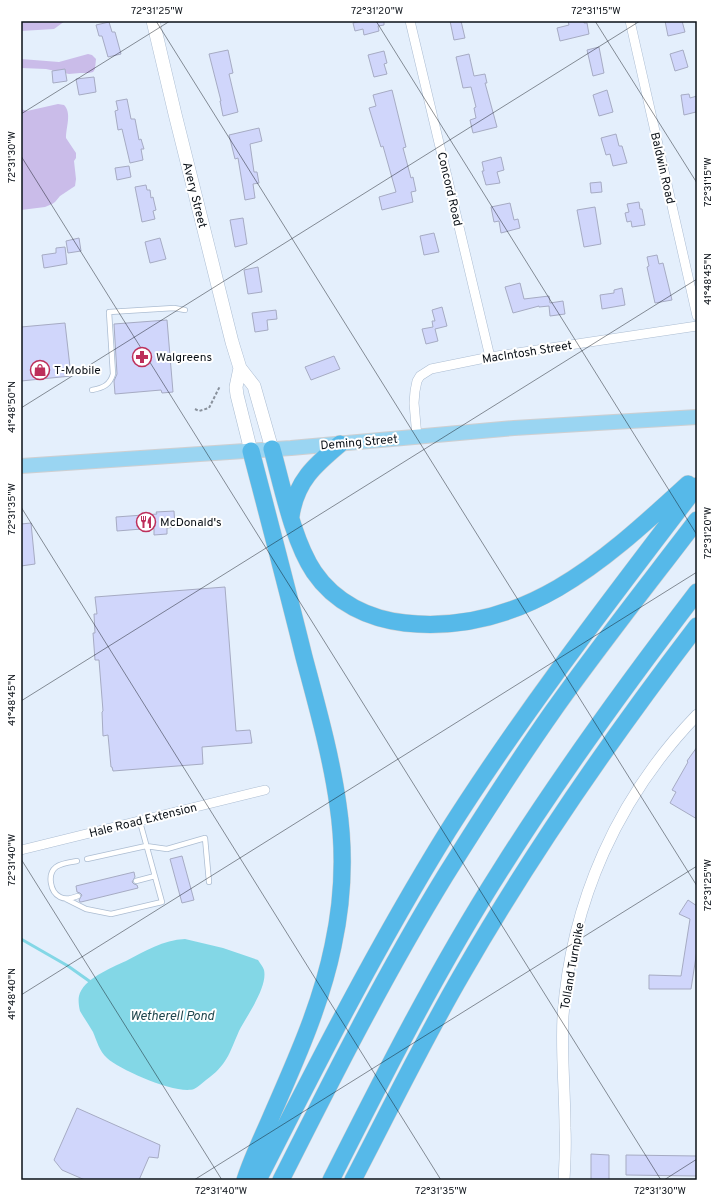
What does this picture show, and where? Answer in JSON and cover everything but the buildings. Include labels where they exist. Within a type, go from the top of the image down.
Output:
[{"type":"highway","points":[[291,518],[296,496],[304,479],[317,464],[340,444]]},
{"type":"highway","points":[[272,449],[291,518],[302,550],[313,571],[329,589],[349,606],[373,616],[400,622],[426,624],[448,624],[479,619],[523,605],[552,591],[583,572],[615,549],[643,526],[697,476]]},
{"type":"highway","points":[[245,1180],[322,990],[339,914],[342,857],[338,806],[331,767],[299,634],[251,451]]},
{"type":"highway","points":[[258,1180],[369,966],[452,826],[500,752],[553,676],[697,486]]},
{"type":"highway","points":[[281,1180],[364,1019],[445,876],[553,711],[697,520]]},
{"type":"highway","points":[[331,1180],[426,998],[500,870],[596,728],[697,592]]},
{"type":"highway","points":[[353,1180],[430,1030],[497,914],[605,750],[650,687],[697,626]]},
{"type":"main road","name":"Avery Street","points":[[153,21],[175,114],[240,368],[254,386],[272,449]]},
{"type":"main road","name":"Avery Street","points":[[240,368],[236,395],[251,451]]},
{"type":"main road","name":"Deming Street","points":[[21,466],[251,451],[514,428],[697,417]]},
{"type":"street","name":"Concord Road","points":[[410,21],[490,357]]},
{"type":"street","name":"Baldwin Road","points":[[630,21],[697,316]]},
{"type":"street","name":"MacIntosh Street","points":[[417,437],[414,403],[416,384],[420,376],[436,367],[490,357],[697,326]]},
{"type":"street","name":"Tolland Turnpike","points":[[564,1180],[566,1128],[563,1077],[563,1016],[569,968],[578,924],[591,883],[613,831],[645,776],[679,733],[697,714]]},
{"type":"street","name":"Hale Road Extension","points":[[21,850],[140,822],[265,790]]},
{"type":"lane","points":[[92,390],[106,386],[111,380],[113,374],[109,312],[174,308],[185,310]]},
{"type":"lane","points":[[77,861],[60,864],[55,868],[51,877],[51,883],[56,895],[60,898],[66,899],[86,909],[111,914],[162,902],[140,822]]},
{"type":"lane","points":[[88,859],[146,846],[167,849],[205,838],[209,882]]},
{"type":"lane","points":[[136,881],[154,876]]},
{"type":"lane","points":[[66,899],[78,896]]},
{"type":"path","points":[[195,409],[199,411],[209,408],[220,386]]},
{"type":"shaded area","points":[[21,21],[65,21],[54,29],[21,31]]},
{"type":"shaded area","points":[[88,54],[92,55],[96,59],[95,69],[93,72],[89,73],[69,74],[46,69],[21,68],[21,59],[59,62]]},
{"type":"shaded area","points":[[58,104],[64,105],[68,112],[66,138],[76,153],[76,158],[74,161],[76,179],[75,186],[60,196],[52,204],[45,207],[21,210],[21,109],[27,111]]},
{"type":"water","name":"Wetherell Pond","points":[[185,939],[223,948],[258,960],[264,970],[263,985],[260,993],[239,1031],[227,1058],[213,1075],[194,1089],[186,1090],[162,1085],[136,1075],[107,1058],[100,1049],[93,1032],[80,1011],[79,1006],[79,996],[82,990],[86,984],[98,975],[154,947],[169,941]]},
{"type":"waterway","points":[[21,939],[68,966],[92,983]]},
{"type":"place","name":"Walgreens","points":[[142,357]]},
{"type":"place","name":"T-Mobile","points":[[40,370]]},
{"type":"place","name":"McDonald's","points":[[146,522]]}]
